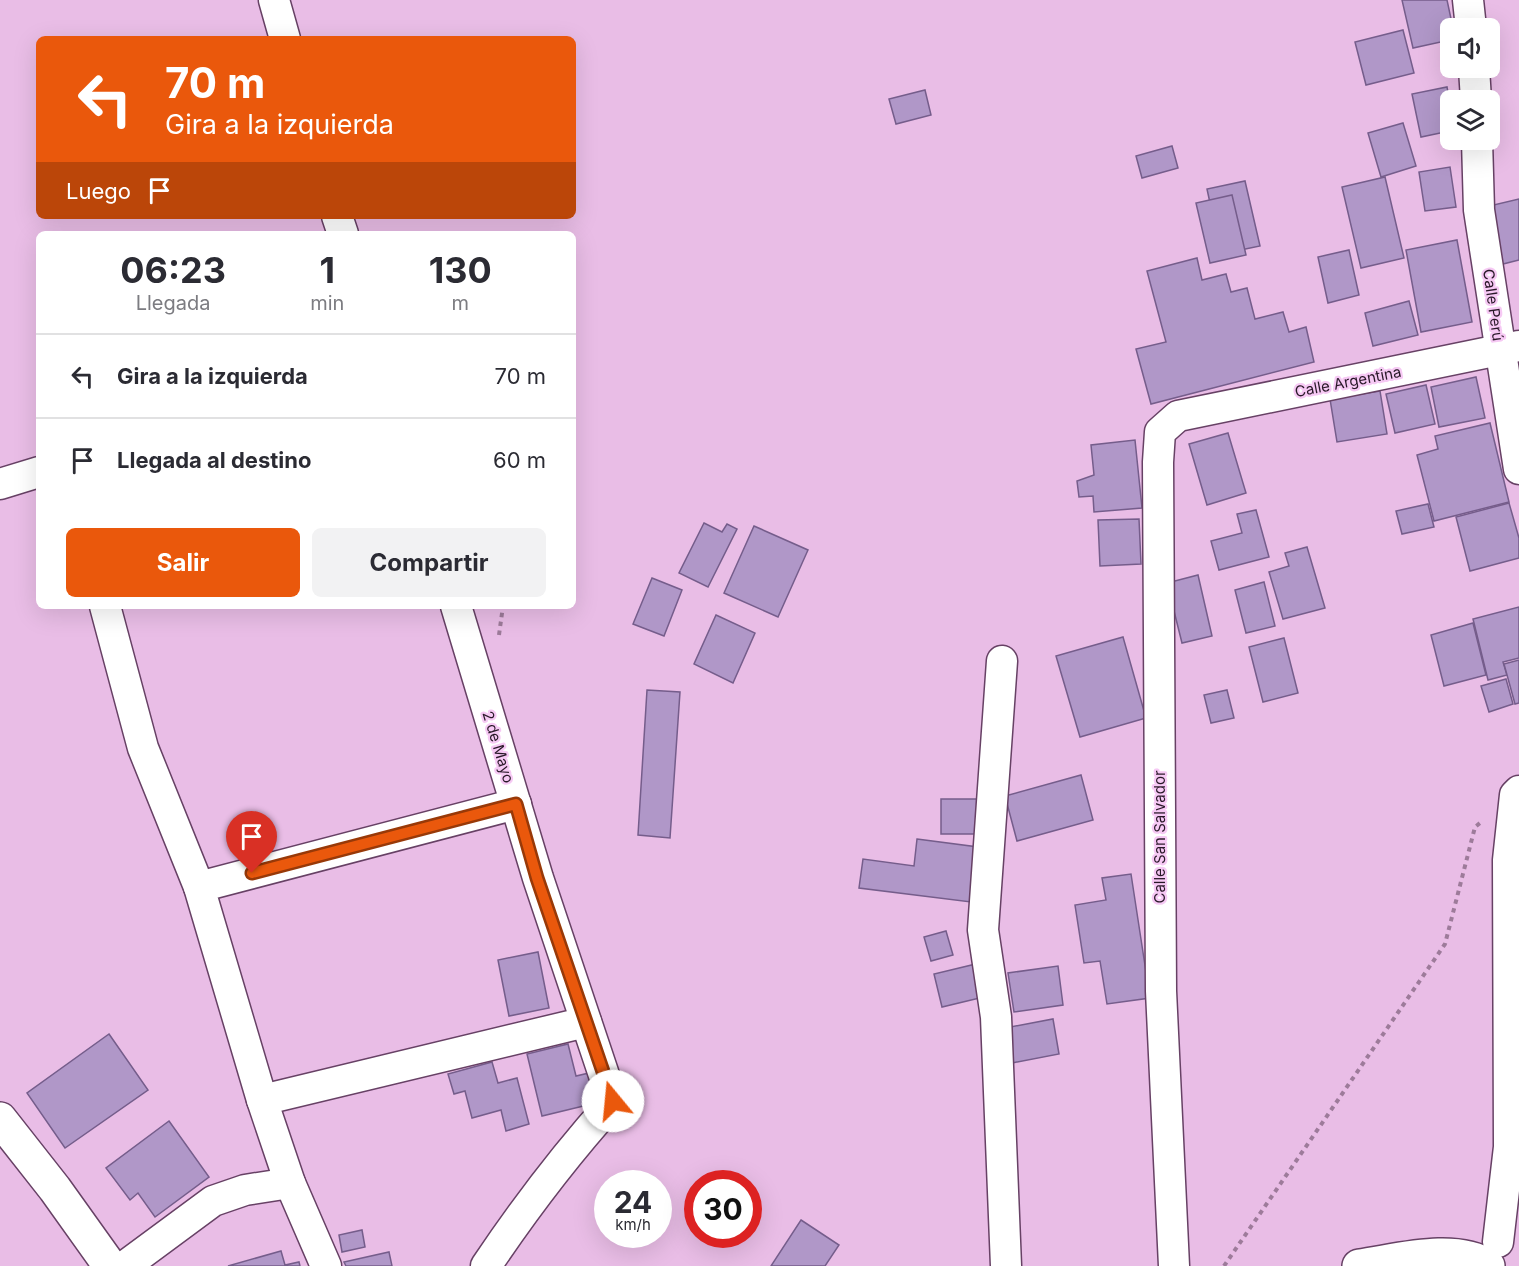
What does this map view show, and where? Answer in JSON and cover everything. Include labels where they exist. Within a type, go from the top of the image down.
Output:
[{"type":"street","points":[[274,0],[284,36]]},
{"type":"street","points":[[1468,0],[1469,18]]},
{"type":"street","name":"Calle Perú","points":[[1477,150],[1479,210],[1509,349],[1519,470]]},
{"type":"street","name":"Calle Argentina","points":[[1178,416],[1509,349]]},
{"type":"street","name":"Calle San Salvador","points":[[1174,1266],[1161,991],[1158,462],[1160,432],[1178,416]]},
{"type":"street","points":[[0,484],[36,473]]},
{"type":"street","points":[[106,609],[143,748],[200,888],[262,1100],[290,1183],[326,1266]]},
{"type":"street","name":"2 de Mayo","points":[[457,609],[537,878],[613,1101],[531,1199],[486,1266]]},
{"type":"street","points":[[1002,661],[983,930],[996,1017],[1006,1266]]},
{"type":"street","points":[[1359,1266],[1440,1254],[1496,1251],[1509,1147],[1508,860],[1517,793]]},
{"type":"street","points":[[200,888],[516,804]]},
{"type":"street","points":[[262,1100],[586,1022]]},
{"type":"street","points":[[0,1119],[55,1189],[110,1266]]},
{"type":"street","points":[[124,1266],[213,1201],[245,1190],[290,1183]]},
{"type":"path","points":[[1224,1266],[1445,944],[1475,827],[1517,793]]},
{"type":"building","points":[[1402,0],[1447,0],[1451,18],[1440,18],[1440,42],[1413,48]]},
{"type":"building","points":[[1403,30],[1414,73],[1366,85],[1355,42]]},
{"type":"building","points":[[1447,87],[1448,90],[1440,90],[1440,133],[1421,137],[1412,94]]},
{"type":"building","points":[[925,90],[931,115],[896,124],[889,99]]},
{"type":"building","points":[[1403,123],[1416,166],[1381,177],[1368,133]]},
{"type":"building","points":[[1172,146],[1178,168],[1142,178],[1136,156]]},
{"type":"building","points":[[1450,167],[1456,207],[1425,211],[1419,172]]},
{"type":"building","points":[[1385,177],[1404,258],[1361,268],[1342,187]]},
{"type":"building","points":[[1245,181],[1260,246],[1221,254],[1207,189]]},
{"type":"building","points":[[1232,195],[1246,255],[1210,263],[1196,203]]},
{"type":"building","points":[[1519,199],[1519,260],[1499,265],[1485,207]]},
{"type":"building","points":[[1457,240],[1472,322],[1421,332],[1406,250]]},
{"type":"building","points":[[1349,250],[1359,295],[1328,303],[1318,257]]},
{"type":"building","points":[[1197,258],[1202,280],[1226,274],[1231,292],[1247,288],[1255,319],[1283,312],[1289,332],[1306,327],[1314,362],[1151,404],[1136,349],[1166,342],[1147,271]]},
{"type":"building","points":[[1409,301],[1418,335],[1373,346],[1365,313]]},
{"type":"building","points":[[1476,377],[1485,418],[1439,427],[1431,387]]},
{"type":"building","points":[[1426,385],[1435,424],[1395,433],[1386,394]]},
{"type":"building","points":[[1380,391],[1387,434],[1337,442],[1330,399]]},
{"type":"building","points":[[1490,423],[1509,502],[1434,521],[1417,455],[1438,449],[1435,436]]},
{"type":"building","points":[[1228,433],[1246,493],[1207,505],[1189,444]]},
{"type":"building","points":[[1135,440],[1142,508],[1094,512],[1093,496],[1079,497],[1077,481],[1094,475],[1091,445]]},
{"type":"building","points":[[1509,503],[1519,538],[1519,558],[1470,571],[1456,517]]},
{"type":"building","points":[[1428,504],[1434,527],[1402,534],[1396,511]]},
{"type":"building","points":[[1256,510],[1269,557],[1219,570],[1211,541],[1242,533],[1237,514]]},
{"type":"building","points":[[1139,519],[1141,564],[1100,566],[1098,520]]},
{"type":"building","points":[[704,523],[722,532],[727,524],[737,529],[708,587],[679,573]]},
{"type":"building","points":[[754,526],[808,550],[778,617],[724,593]]},
{"type":"building","points":[[1307,547],[1325,608],[1283,619],[1269,572],[1289,566],[1285,553]]},
{"type":"building","points":[[1198,575],[1212,636],[1182,643],[1167,583]]},
{"type":"building","points":[[652,578],[682,590],[664,636],[633,624]]},
{"type":"building","points":[[1264,582],[1275,626],[1246,633],[1235,590]]},
{"type":"building","points":[[1519,607],[1519,658],[1503,662],[1507,675],[1488,680],[1473,619]]},
{"type":"building","points":[[716,615],[755,633],[733,683],[694,664]]},
{"type":"building","points":[[1473,623],[1486,675],[1444,686],[1431,635]]},
{"type":"building","points":[[1123,637],[1146,718],[1080,737],[1056,656]]},
{"type":"building","points":[[1284,638],[1298,693],[1263,702],[1249,647]]},
{"type":"building","points":[[1519,660],[1519,703],[1515,704],[1504,664]]},
{"type":"building","points":[[1506,679],[1513,704],[1489,712],[1481,686]]},
{"type":"building","points":[[647,690],[680,692],[670,838],[638,835]]},
{"type":"building","points":[[1227,690],[1234,718],[1211,723],[1204,695]]},
{"type":"building","points":[[1081,775],[1093,820],[1017,841],[1005,796]]},
{"type":"building","points":[[941,799],[987,799],[987,834],[941,834]]},
{"type":"building","points":[[917,839],[978,847],[971,902],[859,888],[863,859],[914,866]]},
{"type":"building","points":[[1131,874],[1150,998],[1107,1004],[1100,961],[1084,963],[1075,905],[1106,900],[1102,878]]},
{"type":"building","points":[[946,931],[953,955],[931,961],[924,937]]},
{"type":"building","points":[[538,952],[549,1008],[509,1016],[498,960]]},
{"type":"building","points":[[980,963],[988,996],[942,1007],[934,974]]},
{"type":"building","points":[[1058,966],[1063,1005],[1014,1012],[1008,973]]},
{"type":"building","points":[[1053,1019],[1059,1054],[1012,1063],[1005,1028]]},
{"type":"building","points":[[109,1034],[148,1090],[65,1148],[27,1093]]},
{"type":"building","points":[[568,1044],[576,1076],[589,1073],[596,1103],[542,1116],[527,1054]]},
{"type":"building","points":[[492,1062],[498,1083],[517,1078],[529,1124],[506,1131],[501,1110],[472,1118],[465,1091],[454,1094],[448,1074]]},
{"type":"building","points":[[169,1121],[209,1177],[155,1217],[138,1193],[130,1200],[106,1168]]},
{"type":"building","points":[[801,1220],[839,1245],[825,1266],[771,1266]]},
{"type":"building","points":[[362,1230],[365,1247],[342,1252],[339,1235]]},
{"type":"building","points":[[281,1251],[285,1265],[299,1262],[300,1266],[228,1266]]},
{"type":"building","points":[[389,1252],[392,1266],[346,1266],[344,1262]]},
{"type":"route","points":[[252,873],[516,804],[537,878],[613,1101]]}]
